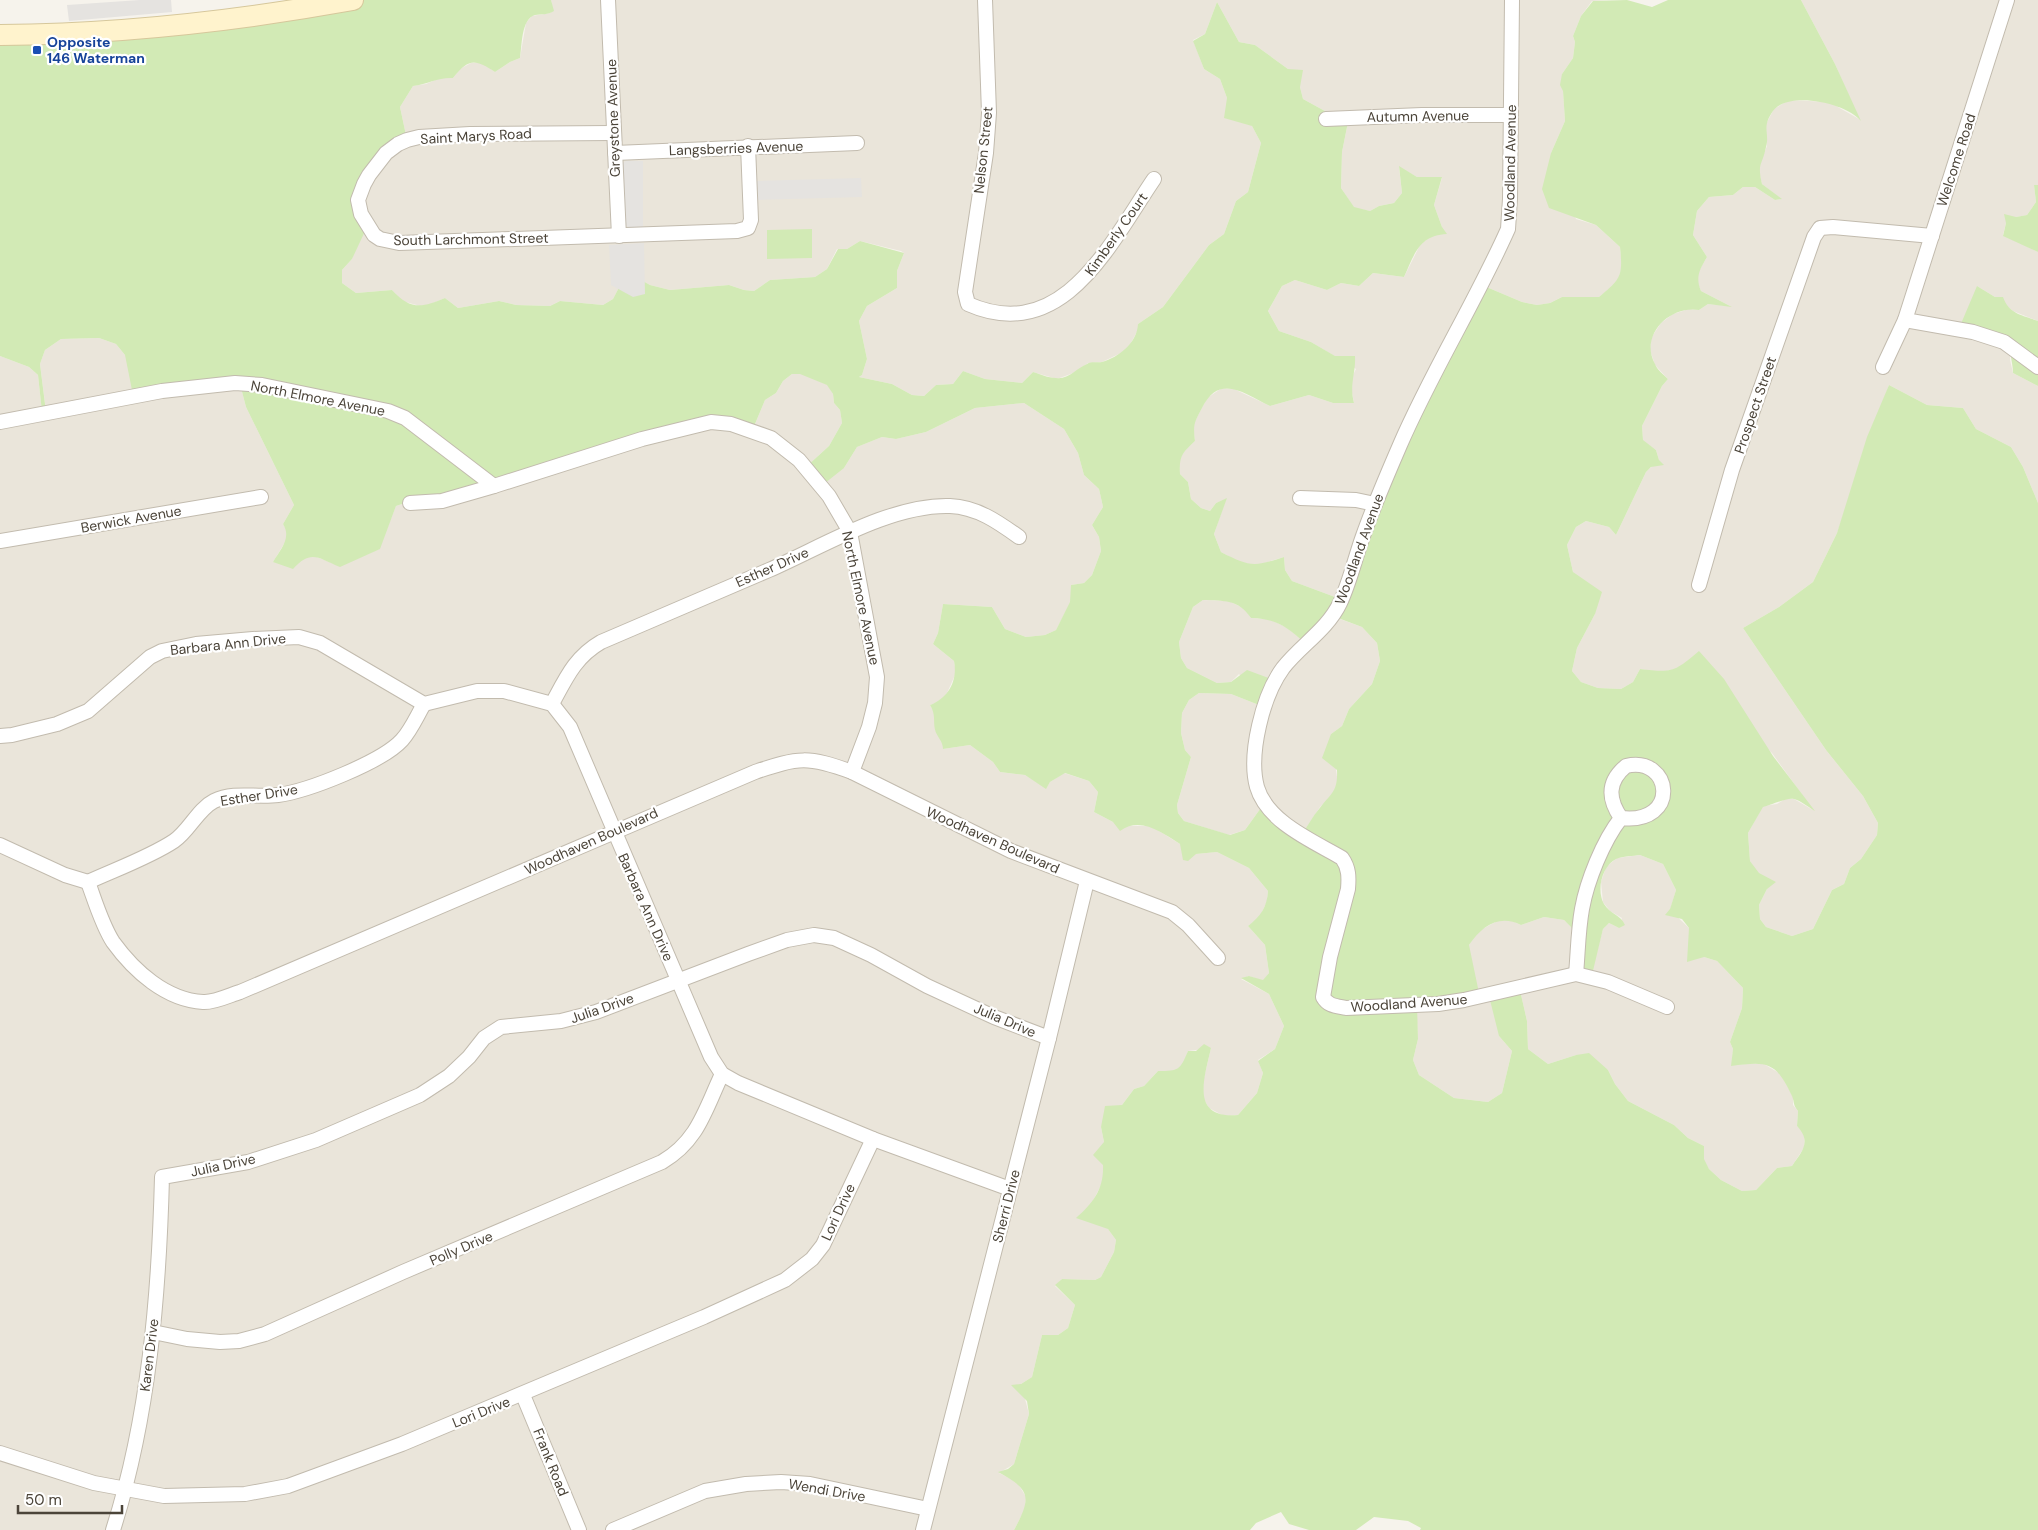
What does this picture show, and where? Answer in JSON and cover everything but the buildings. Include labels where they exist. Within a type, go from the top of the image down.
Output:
[{"type":"main road","points":[[0,35],[142,29],[239,18],[353,0]]},
{"type":"street","name":"Greystone Avenue","points":[[608,0],[619,236]]},
{"type":"street","name":"Nelson Street","points":[[966,300],[965,292],[986,153],[989,113],[985,0]]},
{"type":"street","name":"Woodland Avenue","points":[[1512,0],[1508,229],[1425,392],[1375,504],[1340,602],[1330,621],[1302,648],[1274,682],[1262,717],[1255,757],[1257,787],[1261,797],[1281,821],[1342,858],[1347,866],[1348,888],[1330,957],[1323,996],[1326,1002],[1333,1006],[1346,1008],[1438,1004],[1464,1000],[1576,974],[1608,982],[1667,1008]]},
{"type":"street","name":"Welcome Road","points":[[1883,367],[1905,320],[2007,0]]},
{"type":"street","name":"Autumn Avenue","points":[[1326,119],[1422,115],[1511,115]]},
{"type":"street","name":"Saint Marys Road","points":[[362,189],[369,175],[386,153],[407,140],[470,134],[613,133]]},
{"type":"street","name":"Langsberries Avenue","points":[[614,153],[748,146],[858,143]]},
{"type":"street","name":"South Larchmont Street","points":[[362,189],[358,200],[361,214],[368,226],[380,239],[399,243],[737,231],[748,228],[751,220],[748,146]]},
{"type":"street","name":"Kimberly Court","points":[[966,300],[968,304],[977,308],[1006,314],[1033,310],[1053,304],[1065,296],[1090,273],[1154,179]]},
{"type":"street","name":"Prospect Street","points":[[1699,586],[1732,470],[1814,237],[1820,228],[1833,227],[1932,236]]},
{"type":"street","points":[[1905,320],[1973,332],[2004,342],[2038,367]]},
{"type":"street","name":"North Elmore Avenue","points":[[0,422],[162,391],[235,384],[262,385],[388,412],[405,418],[494,486]]},
{"type":"street","name":"North Elmore Avenue","points":[[410,503],[442,500],[494,486],[642,439],[711,422],[731,424],[771,438],[799,460],[829,496],[850,532],[878,677],[875,702],[869,726],[852,772]]},
{"type":"street","name":"Berwick Avenue","points":[[0,541],[261,497]]},
{"type":"street","points":[[1300,498],[1356,500],[1375,504]]},
{"type":"street","name":"Esther Drive","points":[[552,704],[585,651],[601,642],[770,569],[850,532],[891,516],[916,510],[951,506],[972,510],[990,517],[1018,537]]},
{"type":"street","name":"Barbara Ann Drive","points":[[0,736],[12,735],[56,724],[88,711],[150,657],[162,650],[196,644],[253,639],[299,638],[320,642],[424,704]]},
{"type":"street","points":[[424,704],[477,691],[525,695],[552,704]]},
{"type":"street","name":"Esther Drive","points":[[88,882],[175,841],[212,802],[241,794],[275,795],[292,792],[366,764],[388,752],[402,740],[424,704]]},
{"type":"street","name":"Barbara Ann Drive","points":[[552,704],[570,727],[613,832],[712,1057],[722,1074]]},
{"type":"street","name":"Woodhaven Boulevard","points":[[88,882],[112,941],[129,962],[152,983],[181,998],[205,1002],[240,992],[755,772],[784,762],[802,759],[825,762],[852,772],[1011,851],[1172,912],[1188,925],[1218,958]]},
{"type":"street","points":[[1576,974],[1582,909],[1586,894],[1596,864],[1621,818]]},
{"type":"street","points":[[0,845],[65,875],[88,882]]},
{"type":"street","name":"Sherri Drive","points":[[923,1530],[1049,1038],[1087,881]]},
{"type":"street","name":"Julia Drive","points":[[162,1177],[248,1162],[316,1140],[420,1095],[449,1076],[469,1057],[484,1038],[501,1027],[570,1019],[596,1012],[787,940],[814,935],[834,938],[871,955],[927,986],[977,1009],[1049,1038]]},
{"type":"street","points":[[722,1074],[738,1083],[873,1138],[1010,1189]]},
{"type":"street","name":"Polly Drive","points":[[153,1332],[188,1340],[220,1342],[239,1341],[265,1334],[403,1272],[662,1162],[677,1154],[687,1144],[697,1129],[722,1074]]},
{"type":"street","name":"Lori Drive","points":[[0,1453],[94,1483],[164,1496],[245,1494],[288,1486],[402,1444],[523,1394],[704,1317],[785,1280],[799,1270],[823,1245],[873,1138]]},
{"type":"street","name":"Karen Drive","points":[[113,1530],[126,1490],[153,1332],[162,1177]]},
{"type":"street","name":"Frank Road","points":[[523,1394],[579,1530]]},
{"type":"street","name":"Wendi Drive","points":[[613,1530],[705,1490],[746,1484],[781,1482],[810,1484],[928,1509]]},
{"type":"shaded area","points":[[171,0],[172,12],[69,21],[67,5]]},
{"type":"shaded area","points":[[551,0],[1606,0],[1592,1],[1581,16],[1573,36],[1575,42],[1573,58],[1562,74],[1565,121],[1551,153],[1576,219],[1596,225],[1620,247],[1622,267],[1617,283],[1599,297],[1562,297],[1550,303],[1537,305],[1522,302],[1477,283],[1335,597],[1292,581],[1285,570],[1284,557],[1258,565],[1241,563],[1221,552],[1214,534],[1226,499],[1216,503],[1210,511],[1201,508],[1191,499],[1188,482],[1180,474],[1179,459],[1195,441],[1193,425],[1207,398],[1222,388],[1234,389],[1270,406],[1309,395],[1333,403],[1354,403],[1352,377],[1356,369],[1311,342],[1279,331],[1268,311],[1282,286],[1295,280],[1327,290],[1341,283],[1359,286],[1373,273],[1404,277],[1420,245],[1442,227],[1434,205],[1442,178],[1417,177],[1399,167],[1402,193],[1394,203],[1379,206],[1370,211],[1354,208],[1341,188],[1342,152],[1349,117],[1334,116],[1303,99],[1300,87],[1288,69],[1255,45],[1239,42],[1217,2],[1205,34],[1193,40],[1204,69],[1220,79],[1227,98],[1252,126],[1261,143],[1248,192],[1236,201],[1224,234],[1209,245],[1163,307],[1138,324],[1138,330],[1128,348],[1121,353],[1102,362],[1088,363],[1076,372],[1057,379],[1033,372],[1022,383],[985,379],[963,371],[953,384],[936,385],[924,396],[912,395],[892,384],[859,377],[862,375],[867,359],[859,321],[867,306],[897,288],[897,271],[904,253],[860,241],[847,249],[837,249],[827,269],[815,277],[770,280],[754,291],[729,285],[670,290],[650,285],[627,272],[613,299],[603,305],[560,301],[550,306],[516,305],[499,301],[458,308],[445,298],[424,307],[402,301],[392,290],[356,293],[342,283],[342,270],[352,259],[369,178],[407,140],[400,107],[413,86],[426,84],[442,77],[453,78],[460,69],[471,63],[481,62],[495,72],[520,58],[526,23],[532,16],[553,11]]},
{"type":"shaded area","points":[[1801,0],[2038,0],[2038,185],[2034,185],[2036,202],[2027,215],[2016,217],[2006,223],[2003,235],[2038,252],[2038,321],[2013,311],[1977,286],[2010,346],[2010,360],[2013,373],[2038,386],[2038,503],[2023,467],[2011,447],[1976,429],[1963,408],[1927,405],[1889,385],[1837,533],[1813,582],[1779,607],[1743,628],[1826,750],[1863,796],[1878,823],[1877,835],[1861,859],[1850,868],[1844,884],[1832,890],[1813,929],[1792,936],[1766,927],[1760,919],[1759,905],[1767,889],[1750,861],[1748,833],[1763,806],[1777,804],[1785,799],[1794,799],[1813,810],[1772,753],[1678,669],[1660,672],[1640,669],[1633,682],[1621,689],[1598,688],[1581,682],[1572,671],[1577,648],[1595,614],[1573,572],[1567,545],[1576,527],[1586,521],[1609,527],[1616,535],[1646,472],[1659,460],[1656,450],[1643,441],[1642,426],[1662,386],[1668,379],[1655,365],[1650,350],[1651,338],[1661,323],[1673,314],[1689,309],[1699,310],[1708,304],[1730,306],[1701,291],[1698,284],[1697,274],[1707,257],[1693,235],[1697,211],[1709,197],[1733,195],[1743,187],[1755,187],[1775,200],[1781,199],[1762,184],[1758,168],[1767,146],[1765,126],[1774,109],[1789,100],[1829,102],[1859,119],[1835,64]]},
{"type":"shaded area","points":[[626,161],[643,161],[643,228],[629,228],[624,224],[621,164]]},
{"type":"shaded area","points":[[861,178],[862,197],[757,200],[757,181]]},
{"type":"shaded area","points":[[644,243],[645,294],[633,297],[611,285],[609,245]]},
{"type":"shaded area","points":[[99,338],[116,344],[125,355],[240,384],[246,407],[294,505],[283,524],[287,530],[287,539],[273,562],[314,556],[340,566],[379,549],[396,506],[414,500],[698,427],[752,431],[765,400],[776,393],[783,381],[792,374],[800,373],[828,385],[833,394],[834,403],[840,410],[842,423],[829,446],[807,466],[844,468],[857,447],[882,437],[896,439],[926,432],[975,408],[1024,403],[1064,429],[1078,453],[1084,475],[1099,489],[1103,507],[1092,525],[1099,537],[1101,551],[1092,575],[1084,583],[1071,585],[1071,602],[1056,630],[1045,635],[1026,637],[1005,629],[992,607],[943,604],[938,633],[933,644],[954,661],[956,673],[947,693],[941,701],[930,705],[935,714],[935,730],[943,742],[943,749],[970,745],[993,762],[1000,772],[1025,775],[1046,788],[1050,782],[1064,773],[1089,781],[1098,792],[1094,812],[1113,822],[1128,826],[1151,826],[1196,854],[1217,852],[1249,868],[1268,891],[1267,902],[1259,918],[1248,926],[1265,945],[1269,973],[1263,981],[1249,976],[1241,979],[1269,994],[1284,1026],[1275,1049],[1258,1060],[1263,1073],[1257,1093],[1238,1115],[1224,1116],[1209,1108],[1203,1098],[1203,1082],[1211,1048],[1188,1051],[1183,1065],[1176,1071],[1158,1071],[1144,1086],[1134,1089],[1101,1127],[1104,1142],[1104,1179],[1091,1205],[1116,1240],[1114,1252],[1101,1277],[1095,1280],[1062,1279],[1055,1286],[1075,1305],[1068,1328],[1058,1335],[1042,1335],[1032,1377],[1021,1384],[1029,1414],[1014,1464],[999,1473],[1017,1482],[1026,1497],[1025,1509],[1014,1530],[0,1530],[0,356],[29,367],[38,375],[42,412],[46,411],[40,364],[45,350],[61,339]]},
{"type":"shaded area","points":[[1203,600],[1229,601],[1245,609],[1251,618],[1269,619],[1288,628],[1304,642],[1329,615],[1362,627],[1377,643],[1380,661],[1372,684],[1349,709],[1342,726],[1331,734],[1338,784],[1331,797],[1320,807],[1303,833],[1263,805],[1245,830],[1229,835],[1184,821],[1178,813],[1177,805],[1191,757],[1185,750],[1181,733],[1182,713],[1189,700],[1199,693],[1231,694],[1264,707],[1239,674],[1231,682],[1217,683],[1187,668],[1181,658],[1179,642],[1193,607]]},
{"type":"shaded area","points":[[1640,855],[1663,864],[1676,890],[1670,910],[1689,928],[1704,957],[1717,961],[1743,988],[1742,1008],[1730,1042],[1733,1049],[1732,1065],[1762,1063],[1781,1074],[1793,1097],[1793,1105],[1798,1111],[1797,1126],[1804,1133],[1805,1146],[1792,1166],[1777,1168],[1756,1190],[1742,1191],[1721,1180],[1709,1169],[1703,1159],[1704,1146],[1688,1138],[1674,1125],[1628,1101],[1615,1084],[1608,1070],[1576,1055],[1548,1064],[1528,1049],[1527,1021],[1519,986],[1499,1036],[1512,1051],[1502,1093],[1488,1102],[1454,1098],[1419,1075],[1413,1060],[1418,1039],[1416,1004],[1469,945],[1477,932],[1499,920],[1511,920],[1521,925],[1544,917],[1564,920],[1571,927],[1590,978],[1603,929],[1609,923],[1619,928],[1622,918],[1610,911],[1603,902],[1601,882],[1606,867],[1617,858]]},
{"type":"green space","points":[[357,0],[551,0],[554,11],[535,15],[527,22],[523,34],[520,58],[495,72],[477,63],[468,64],[453,78],[413,86],[400,107],[407,140],[387,154],[363,192],[367,227],[352,259],[342,270],[342,283],[356,293],[392,290],[405,301],[417,305],[430,304],[445,298],[458,308],[499,301],[516,305],[550,306],[560,301],[603,305],[613,299],[627,272],[650,285],[670,290],[729,285],[754,291],[770,280],[815,277],[827,269],[838,249],[847,249],[860,241],[904,253],[897,271],[897,288],[867,306],[859,321],[867,359],[862,375],[859,377],[892,384],[912,395],[924,396],[936,385],[953,384],[963,371],[985,379],[1022,383],[1033,372],[1060,378],[1068,376],[1089,363],[1102,362],[1115,357],[1131,343],[1138,324],[1163,307],[1209,245],[1224,234],[1236,201],[1248,192],[1261,143],[1252,126],[1224,118],[1227,98],[1220,79],[1204,69],[1193,41],[1205,34],[1217,2],[1239,42],[1255,45],[1288,69],[1303,70],[1300,87],[1303,99],[1334,116],[1349,117],[1342,152],[1341,188],[1354,207],[1370,211],[1379,206],[1394,203],[1402,193],[1399,166],[1417,177],[1442,177],[1434,205],[1442,227],[1447,234],[1438,235],[1424,242],[1415,254],[1404,277],[1373,273],[1359,286],[1341,283],[1327,290],[1295,280],[1282,286],[1268,311],[1279,331],[1311,342],[1335,356],[1355,356],[1352,385],[1354,403],[1333,403],[1309,395],[1270,406],[1233,389],[1216,391],[1209,397],[1199,413],[1194,427],[1195,441],[1184,452],[1181,459],[1180,474],[1188,482],[1191,499],[1201,508],[1210,511],[1216,503],[1227,498],[1214,534],[1221,552],[1239,561],[1252,564],[1266,563],[1284,557],[1285,570],[1292,581],[1335,597],[1477,283],[1522,302],[1537,305],[1550,303],[1562,297],[1599,297],[1612,286],[1619,276],[1621,265],[1620,247],[1596,225],[1549,208],[1542,189],[1551,153],[1565,121],[1563,91],[1560,85],[1562,74],[1573,58],[1575,42],[1573,36],[1581,16],[1593,1],[1627,0],[1652,7],[1668,0],[1801,0],[1835,64],[1861,121],[1843,109],[1817,101],[1791,101],[1781,105],[1773,111],[1767,122],[1767,142],[1760,172],[1762,184],[1782,199],[1775,200],[1755,187],[1743,187],[1733,195],[1709,197],[1697,211],[1693,235],[1707,257],[1700,269],[1698,277],[1699,286],[1701,291],[1732,307],[1708,304],[1699,310],[1678,312],[1660,324],[1654,333],[1651,353],[1657,368],[1668,379],[1662,386],[1642,426],[1643,440],[1656,450],[1659,460],[1664,465],[1651,467],[1646,472],[1616,535],[1609,527],[1586,521],[1576,527],[1567,545],[1573,572],[1602,592],[1595,614],[1577,648],[1572,671],[1581,682],[1598,688],[1621,689],[1633,682],[1640,669],[1667,671],[1678,667],[1699,651],[1724,679],[1773,756],[1815,811],[1794,799],[1763,807],[1748,833],[1750,861],[1759,873],[1776,882],[1767,889],[1759,905],[1760,919],[1766,927],[1792,936],[1813,929],[1832,890],[1844,884],[1850,868],[1861,859],[1877,835],[1878,823],[1863,796],[1826,750],[1743,628],[1779,607],[1813,582],[1837,533],[1867,437],[1889,385],[1927,405],[1963,408],[1976,429],[2011,447],[2023,467],[2038,503],[2038,1530],[1420,1530],[1421,1528],[1408,1521],[1374,1517],[1356,1530],[1309,1530],[1289,1524],[1281,1512],[1256,1523],[1250,1530],[1014,1530],[1023,1510],[1025,1496],[1017,1484],[998,1472],[1008,1469],[1014,1464],[1029,1414],[1027,1401],[1011,1385],[1021,1384],[1032,1377],[1042,1335],[1058,1335],[1068,1328],[1075,1305],[1055,1285],[1062,1279],[1095,1280],[1101,1277],[1114,1252],[1116,1240],[1108,1229],[1076,1218],[1088,1207],[1102,1181],[1103,1165],[1093,1155],[1104,1142],[1101,1127],[1105,1106],[1122,1105],[1134,1089],[1144,1086],[1158,1071],[1175,1070],[1181,1066],[1188,1051],[1196,1051],[1204,1044],[1211,1048],[1204,1084],[1204,1095],[1207,1104],[1213,1111],[1223,1115],[1238,1115],[1257,1093],[1263,1073],[1258,1061],[1275,1049],[1284,1026],[1269,994],[1241,978],[1249,976],[1263,980],[1269,973],[1265,945],[1248,926],[1262,911],[1268,891],[1249,868],[1217,852],[1196,854],[1188,861],[1183,860],[1180,844],[1159,831],[1136,825],[1120,831],[1113,822],[1094,812],[1098,792],[1089,781],[1065,773],[1050,782],[1046,789],[1025,775],[1000,772],[993,762],[970,745],[943,749],[936,732],[934,715],[930,705],[947,693],[953,682],[955,668],[954,661],[933,644],[938,633],[943,604],[992,607],[1005,629],[1026,637],[1045,635],[1056,630],[1070,602],[1071,585],[1084,583],[1092,575],[1101,551],[1099,537],[1092,525],[1103,507],[1099,489],[1084,475],[1078,453],[1064,429],[1024,403],[975,408],[926,432],[896,439],[882,437],[857,447],[844,468],[820,487],[807,466],[829,446],[842,423],[840,410],[834,403],[833,394],[827,385],[800,374],[792,374],[783,381],[776,393],[765,400],[752,431],[705,426],[483,488],[414,500],[396,506],[380,549],[340,567],[315,557],[305,559],[293,569],[273,562],[286,539],[283,524],[294,505],[246,407],[240,384],[133,395],[125,355],[116,344],[99,338],[61,339],[45,350],[40,364],[46,412],[42,412],[38,375],[29,367],[0,356],[0,36]],"holes":[[[1203,600],[1224,601],[1236,604],[1251,618],[1280,624],[1304,642],[1330,615],[1362,627],[1377,643],[1380,661],[1372,684],[1349,709],[1342,726],[1331,734],[1322,758],[1337,770],[1335,788],[1303,833],[1263,805],[1245,830],[1230,835],[1184,821],[1178,813],[1177,805],[1191,757],[1185,750],[1181,733],[1182,713],[1189,700],[1199,693],[1231,694],[1264,707],[1274,680],[1247,670],[1231,682],[1217,683],[1187,668],[1181,658],[1179,642],[1193,607]],[[1640,855],[1663,864],[1676,890],[1670,909],[1665,915],[1682,919],[1689,928],[1687,962],[1704,957],[1717,961],[1743,988],[1742,1008],[1730,1042],[1733,1049],[1731,1066],[1761,1064],[1774,1069],[1785,1083],[1798,1111],[1797,1126],[1802,1132],[1805,1142],[1802,1151],[1792,1166],[1777,1168],[1756,1190],[1742,1191],[1721,1180],[1709,1169],[1704,1159],[1704,1146],[1688,1138],[1674,1125],[1628,1101],[1615,1084],[1608,1070],[1589,1053],[1548,1064],[1528,1049],[1527,1021],[1519,986],[1489,996],[1499,1036],[1512,1051],[1502,1093],[1488,1102],[1454,1098],[1419,1075],[1413,1060],[1418,1039],[1417,1004],[1479,993],[1469,945],[1485,927],[1498,921],[1513,922],[1521,925],[1544,917],[1564,920],[1571,927],[1577,941],[1574,978],[1591,979],[1603,929],[1609,923],[1619,928],[1625,925],[1604,904],[1601,892],[1604,873],[1611,862],[1616,859]]]},
{"type":"green space","points":[[2034,185],[2038,185],[2038,252],[2003,236],[2006,223],[2004,214],[2016,217],[2027,215],[2036,202]]},
{"type":"green space","points":[[812,229],[812,258],[767,259],[767,230]]},
{"type":"green space","points":[[1977,286],[1995,297],[2003,297],[2009,307],[2017,313],[2038,321],[2038,386],[2013,373],[2010,346],[1960,326]]},
{"type":"place","name":"Opposite 146 Waterman","points":[[37,50]]}]
